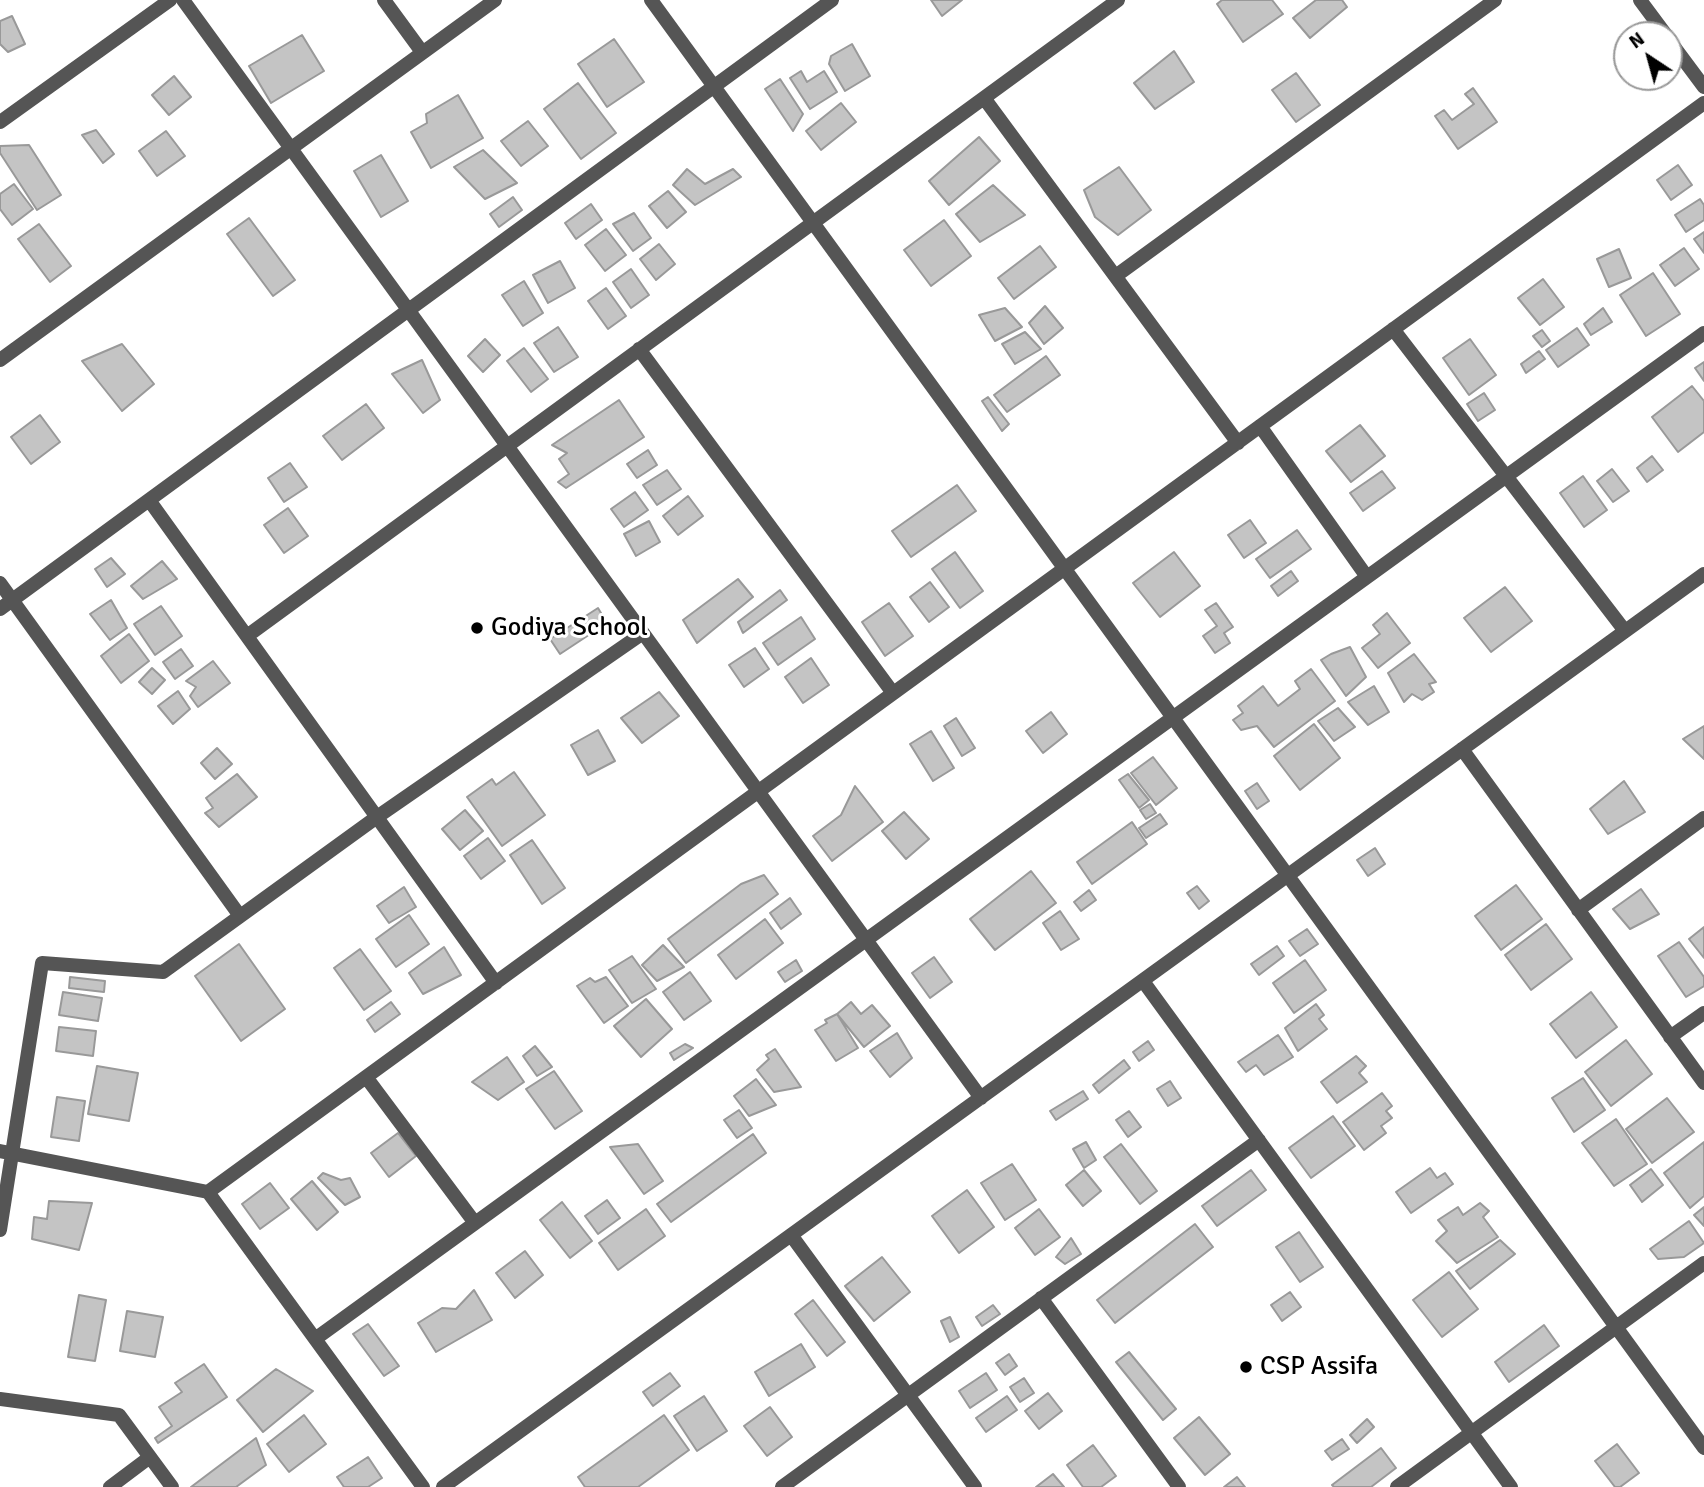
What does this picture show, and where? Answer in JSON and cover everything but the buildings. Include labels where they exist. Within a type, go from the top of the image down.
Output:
[{"type":"street","points":[[0,122],[170,0]]},
{"type":"street","points":[[183,0],[981,1098]]},
{"type":"street","points":[[384,0],[422,52]]},
{"type":"street","points":[[0,360],[495,0]]},
{"type":"street","points":[[651,0],[1704,1448]]},
{"type":"street","points":[[0,609],[831,0]]},
{"type":"street","points":[[247,636],[1118,0]]},
{"type":"street","points":[[1117,275],[1495,0]]},
{"type":"street","points":[[1640,0],[1656,21]]},
{"type":"street","points":[[1683,59],[1704,87]]},
{"type":"street","points":[[984,97],[1238,443]]},
{"type":"street","points":[[208,1192],[1704,103]]},
{"type":"street","points":[[1393,329],[1626,631]]},
{"type":"street","points":[[315,1339],[1704,333]]},
{"type":"street","points":[[639,349],[893,693]]},
{"type":"street","points":[[1260,426],[1367,577]]},
{"type":"street","points":[[149,500],[496,983]]},
{"type":"street","points":[[443,1487],[1704,574]]},
{"type":"street","points":[[0,583],[240,916]]},
{"type":"street","points":[[0,1230],[6,1152],[42,962],[163,972],[377,817],[643,633]]},
{"type":"street","points":[[1462,750],[1704,1083]]},
{"type":"street","points":[[1578,910],[1704,818]]},
{"type":"street","points":[[1143,981],[1511,1487]]},
{"type":"street","points":[[1671,1037],[1704,1013]]},
{"type":"street","points":[[366,1077],[475,1223]]},
{"type":"street","points":[[782,1487],[1259,1140]]},
{"type":"street","points":[[6,1152],[208,1192],[423,1487]]},
{"type":"street","points":[[791,1235],[975,1487]]},
{"type":"street","points":[[1397,1487],[1704,1263]]},
{"type":"street","points":[[1041,1298],[1179,1487]]},
{"type":"street","points":[[0,1399],[119,1415],[172,1487]]},
{"type":"street","points":[[110,1487],[150,1457]]},
{"type":"place","name":"Godiya School","points":[[477,628]]},
{"type":"place","name":"CSP Assifa","points":[[1246,1367]]}]
